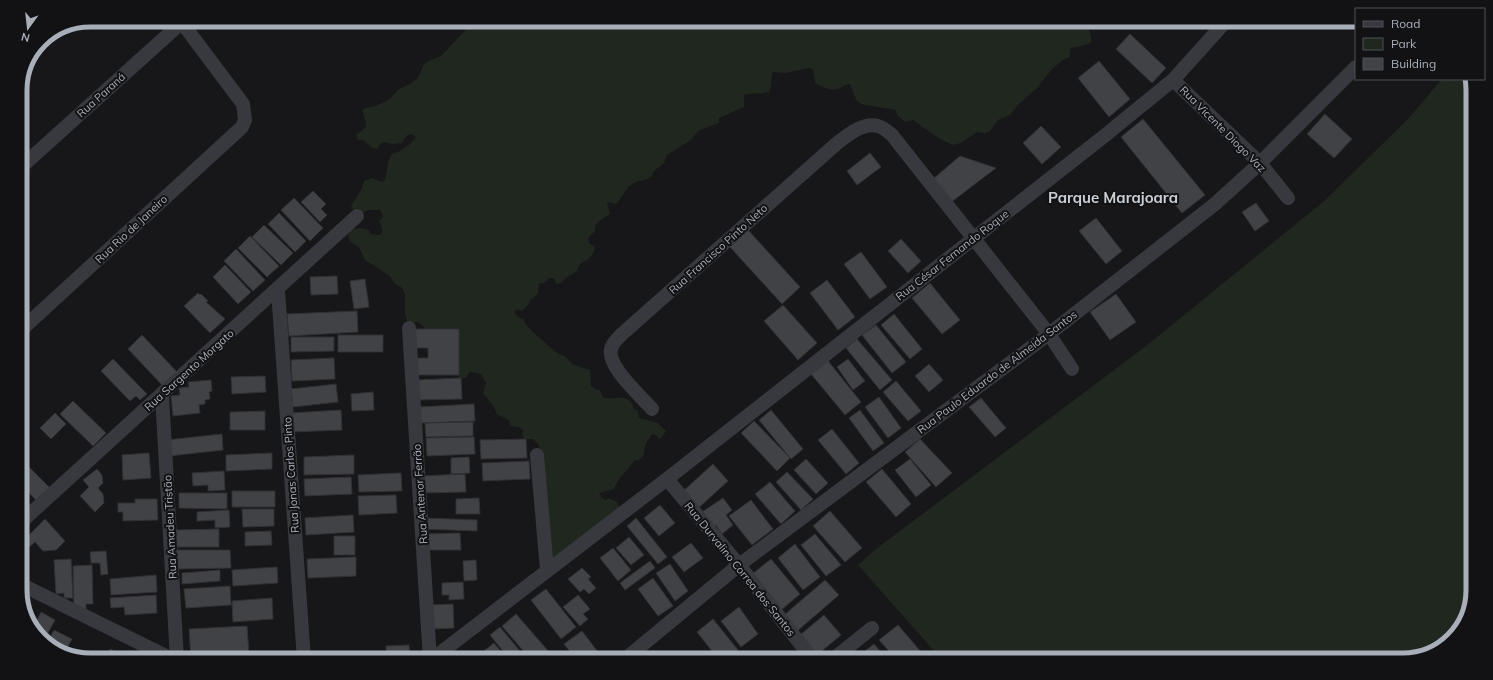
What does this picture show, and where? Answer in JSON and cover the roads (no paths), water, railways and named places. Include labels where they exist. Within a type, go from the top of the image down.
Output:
[{"type":"street","name":"Rua Paraná","points":[[27,162],[174,27]]},
{"type":"street","name":"Rua Rio de Janeiro","points":[[27,325],[242,127],[245,120],[243,104],[185,27]]},
{"type":"street","name":"Rua César Fernando Roque","points":[[439,653],[667,479],[1103,137],[1173,80],[1221,27]]},
{"type":"street","name":"Rua Paulo Eduardo de Almeida Santos","points":[[632,653],[739,565],[1049,334],[1215,204],[1260,163],[1355,68]]},
{"type":"street","name":"Rua Vicente Diogo Vaz","points":[[1173,80],[1260,163],[1288,198]]},
{"type":"street","name":"Rua Francisco Pinto Neto","points":[[652,409],[618,371],[613,363],[610,357],[611,349],[617,340],[850,132],[865,127],[878,126],[892,135],[972,239]]},
{"type":"street","name":"Rua Sargento Morgato","points":[[27,514],[162,395],[357,216]]},
{"type":"street","points":[[972,239],[1049,334],[1072,369]]},
{"type":"street","name":"Rua Jonas Carlos Pinto","points":[[278,290],[304,653]]},
{"type":"street","name":"Rua Antenor Ferrão","points":[[409,328],[430,653]]},
{"type":"street","name":"Rua Amadeu Tristão","points":[[162,395],[177,653]]},
{"type":"street","points":[[537,455],[547,570]]},
{"type":"street","name":"Rua Durvalino Correa dos Santos","points":[[667,479],[739,565],[808,653]]},
{"type":"street","points":[[27,587],[160,653]]},
{"type":"street","points":[[841,653],[872,628]]},
{"type":"district","name":"Parque Marajoara","points":[[1113,197]]}]
